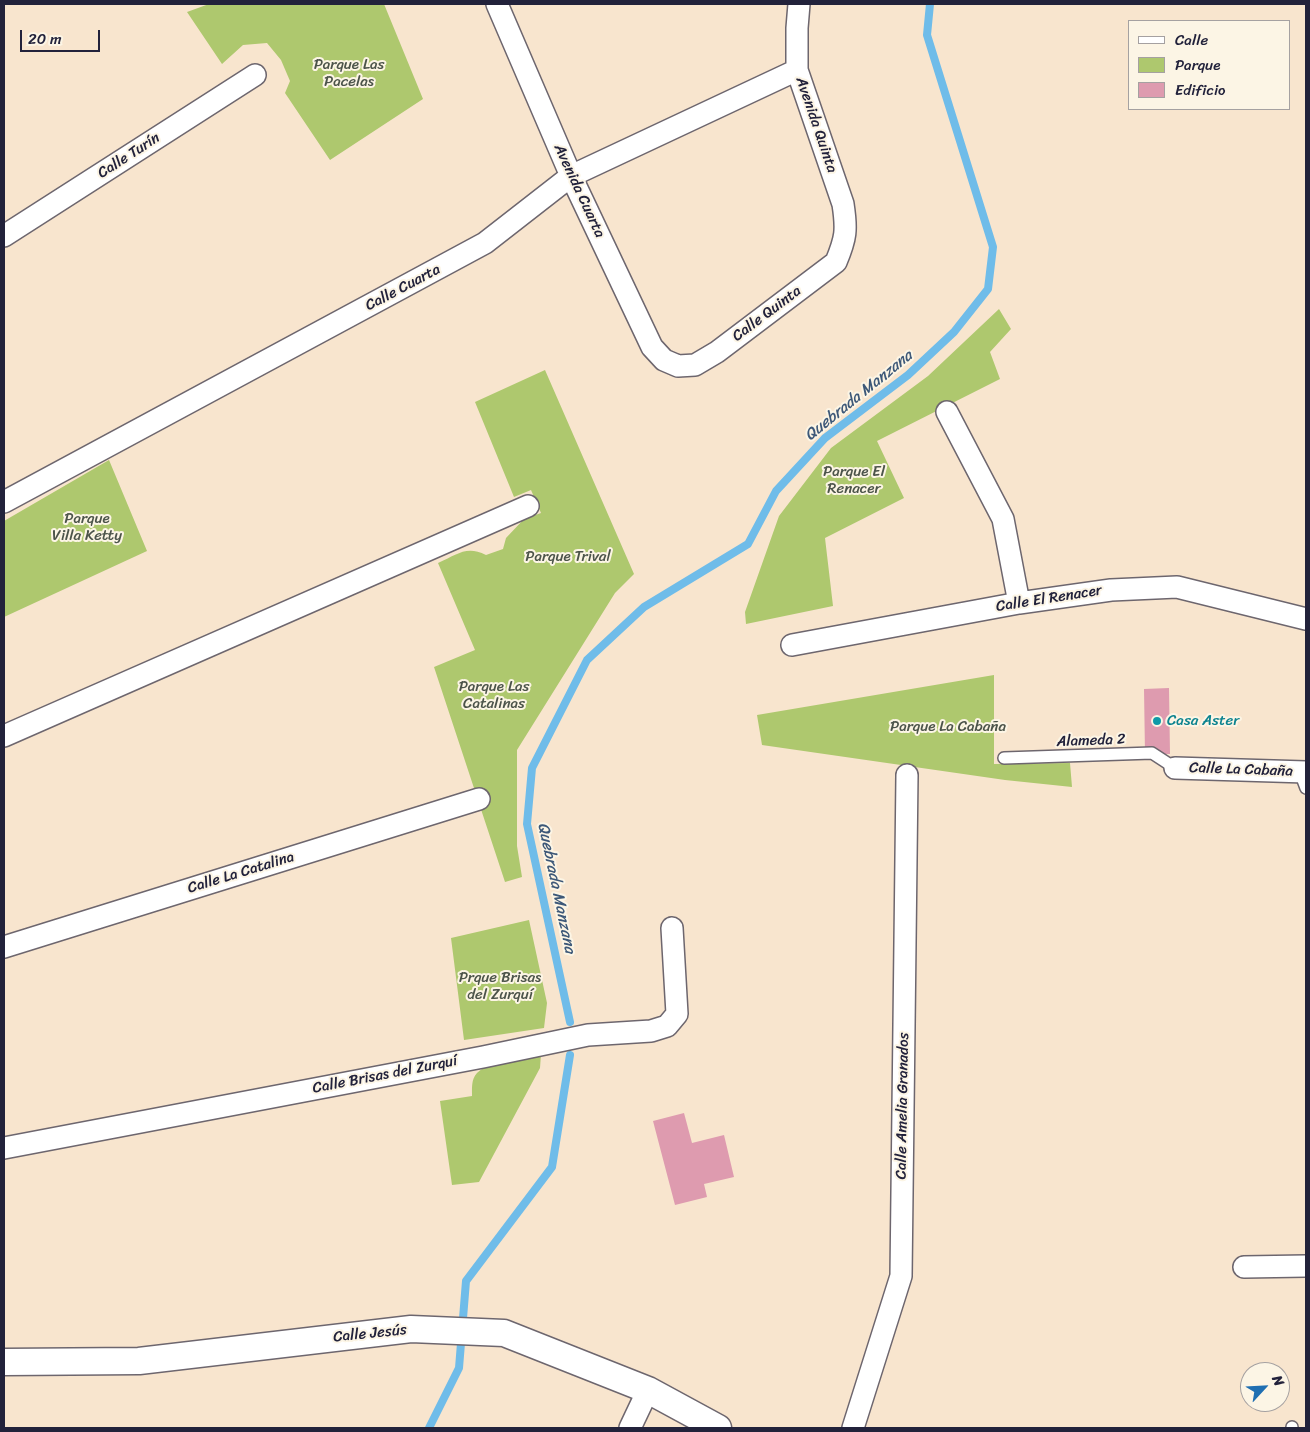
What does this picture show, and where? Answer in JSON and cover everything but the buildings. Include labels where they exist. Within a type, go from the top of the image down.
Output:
[{"type":"street","name":"Avenida Cuarta","points":[[497,4],[571,176],[652,347],[664,360],[678,366]]},
{"type":"street","name":"Avenida Quinta","points":[[800,4],[797,28],[797,70],[843,204],[846,225],[843,245]]},
{"type":"street","name":"Calle Cuarta","points":[[4,502],[485,243],[571,176],[797,70]]},
{"type":"street","name":"Calle Turín","points":[[4,236],[255,75]]},
{"type":"street","name":"Calle Quinta","points":[[678,366],[695,365],[717,352],[836,262],[843,245]]},
{"type":"street","points":[[947,412],[1003,519],[1019,602]]},
{"type":"street","points":[[4,736],[528,506]]},
{"type":"street","name":"Calle El Renacer","points":[[792,645],[1019,602],[1111,590],[1177,587],[1306,619]]},
{"type":"street","name":"Calle La Cabaña","points":[[1175,768],[1304,777]]},
{"type":"street","name":"Calle Amelia Granados","points":[[852,1428],[901,1276],[907,775]]},
{"type":"street","name":"Calle La Catalina","points":[[4,947],[478,799]]},
{"type":"street","name":"Calle Brisas del Zurquí","points":[[4,1148],[483,1057],[588,1035],[651,1031],[667,1026],[677,1014],[672,928]]},
{"type":"street","points":[[1244,1267],[1306,1266]]},
{"type":"street","name":"Calle Jesús","points":[[4,1362],[139,1361],[410,1329],[504,1333],[648,1390],[718,1428]]},
{"type":"street","points":[[630,1428],[648,1390]]},
{"type":"lane","name":"Alameda 2","points":[[1004,758],[1152,753],[1175,768]]},
{"type":"green space","name":"Parque Las Pacelas","points":[[209,4],[384,4],[423,99],[330,160],[285,93],[290,81],[281,60],[267,43],[243,45],[222,64],[187,12]]},
{"type":"green space","name":"Parque El Renacer","points":[[999,309],[1011,329],[990,352],[1000,379],[877,441],[904,498],[825,538],[833,606],[746,624],[745,612],[779,516],[831,448],[928,376]]},
{"type":"green space","name":"Parque Trival","points":[[545,370],[634,574],[615,593],[517,750],[517,846],[522,877],[505,882],[434,667],[475,650],[438,563],[462,552],[473,551],[486,555],[503,549],[506,538],[524,519],[541,513],[531,490],[514,497],[475,402]]},
{"type":"green space","name":"Parque Villa Ketty","points":[[109,460],[147,551],[4,617],[4,521]]},
{"type":"green space","name":"Parque La Cabaña","points":[[994,675],[994,764],[1070,763],[1072,787],[1005,780],[762,745],[757,715]]},
{"type":"green space","name":"Prque Brisas del Zurquí","points":[[529,920],[547,1003],[544,1028],[464,1040],[451,938]]},
{"type":"green space","points":[[541,1054],[540,1068],[479,1182],[452,1185],[440,1101],[472,1096],[472,1084],[475,1075],[490,1065]]},
{"type":"waterway","name":"Quebrada Manzana","points":[[570,1022],[527,824],[532,768],[587,660],[644,607],[748,544],[776,491],[825,438],[908,375],[954,332],[988,289],[993,247],[927,35],[930,4]]},
{"type":"waterway","name":"Quebrada Manzana","points":[[429,1428],[459,1368],[466,1281],[552,1167],[570,1055]]},
{"type":"place","name":"Casa Aster","points":[[1157,721]]},
{"type":"park label","name":"Parque Las Catalinas","points":[[494,696]]}]
